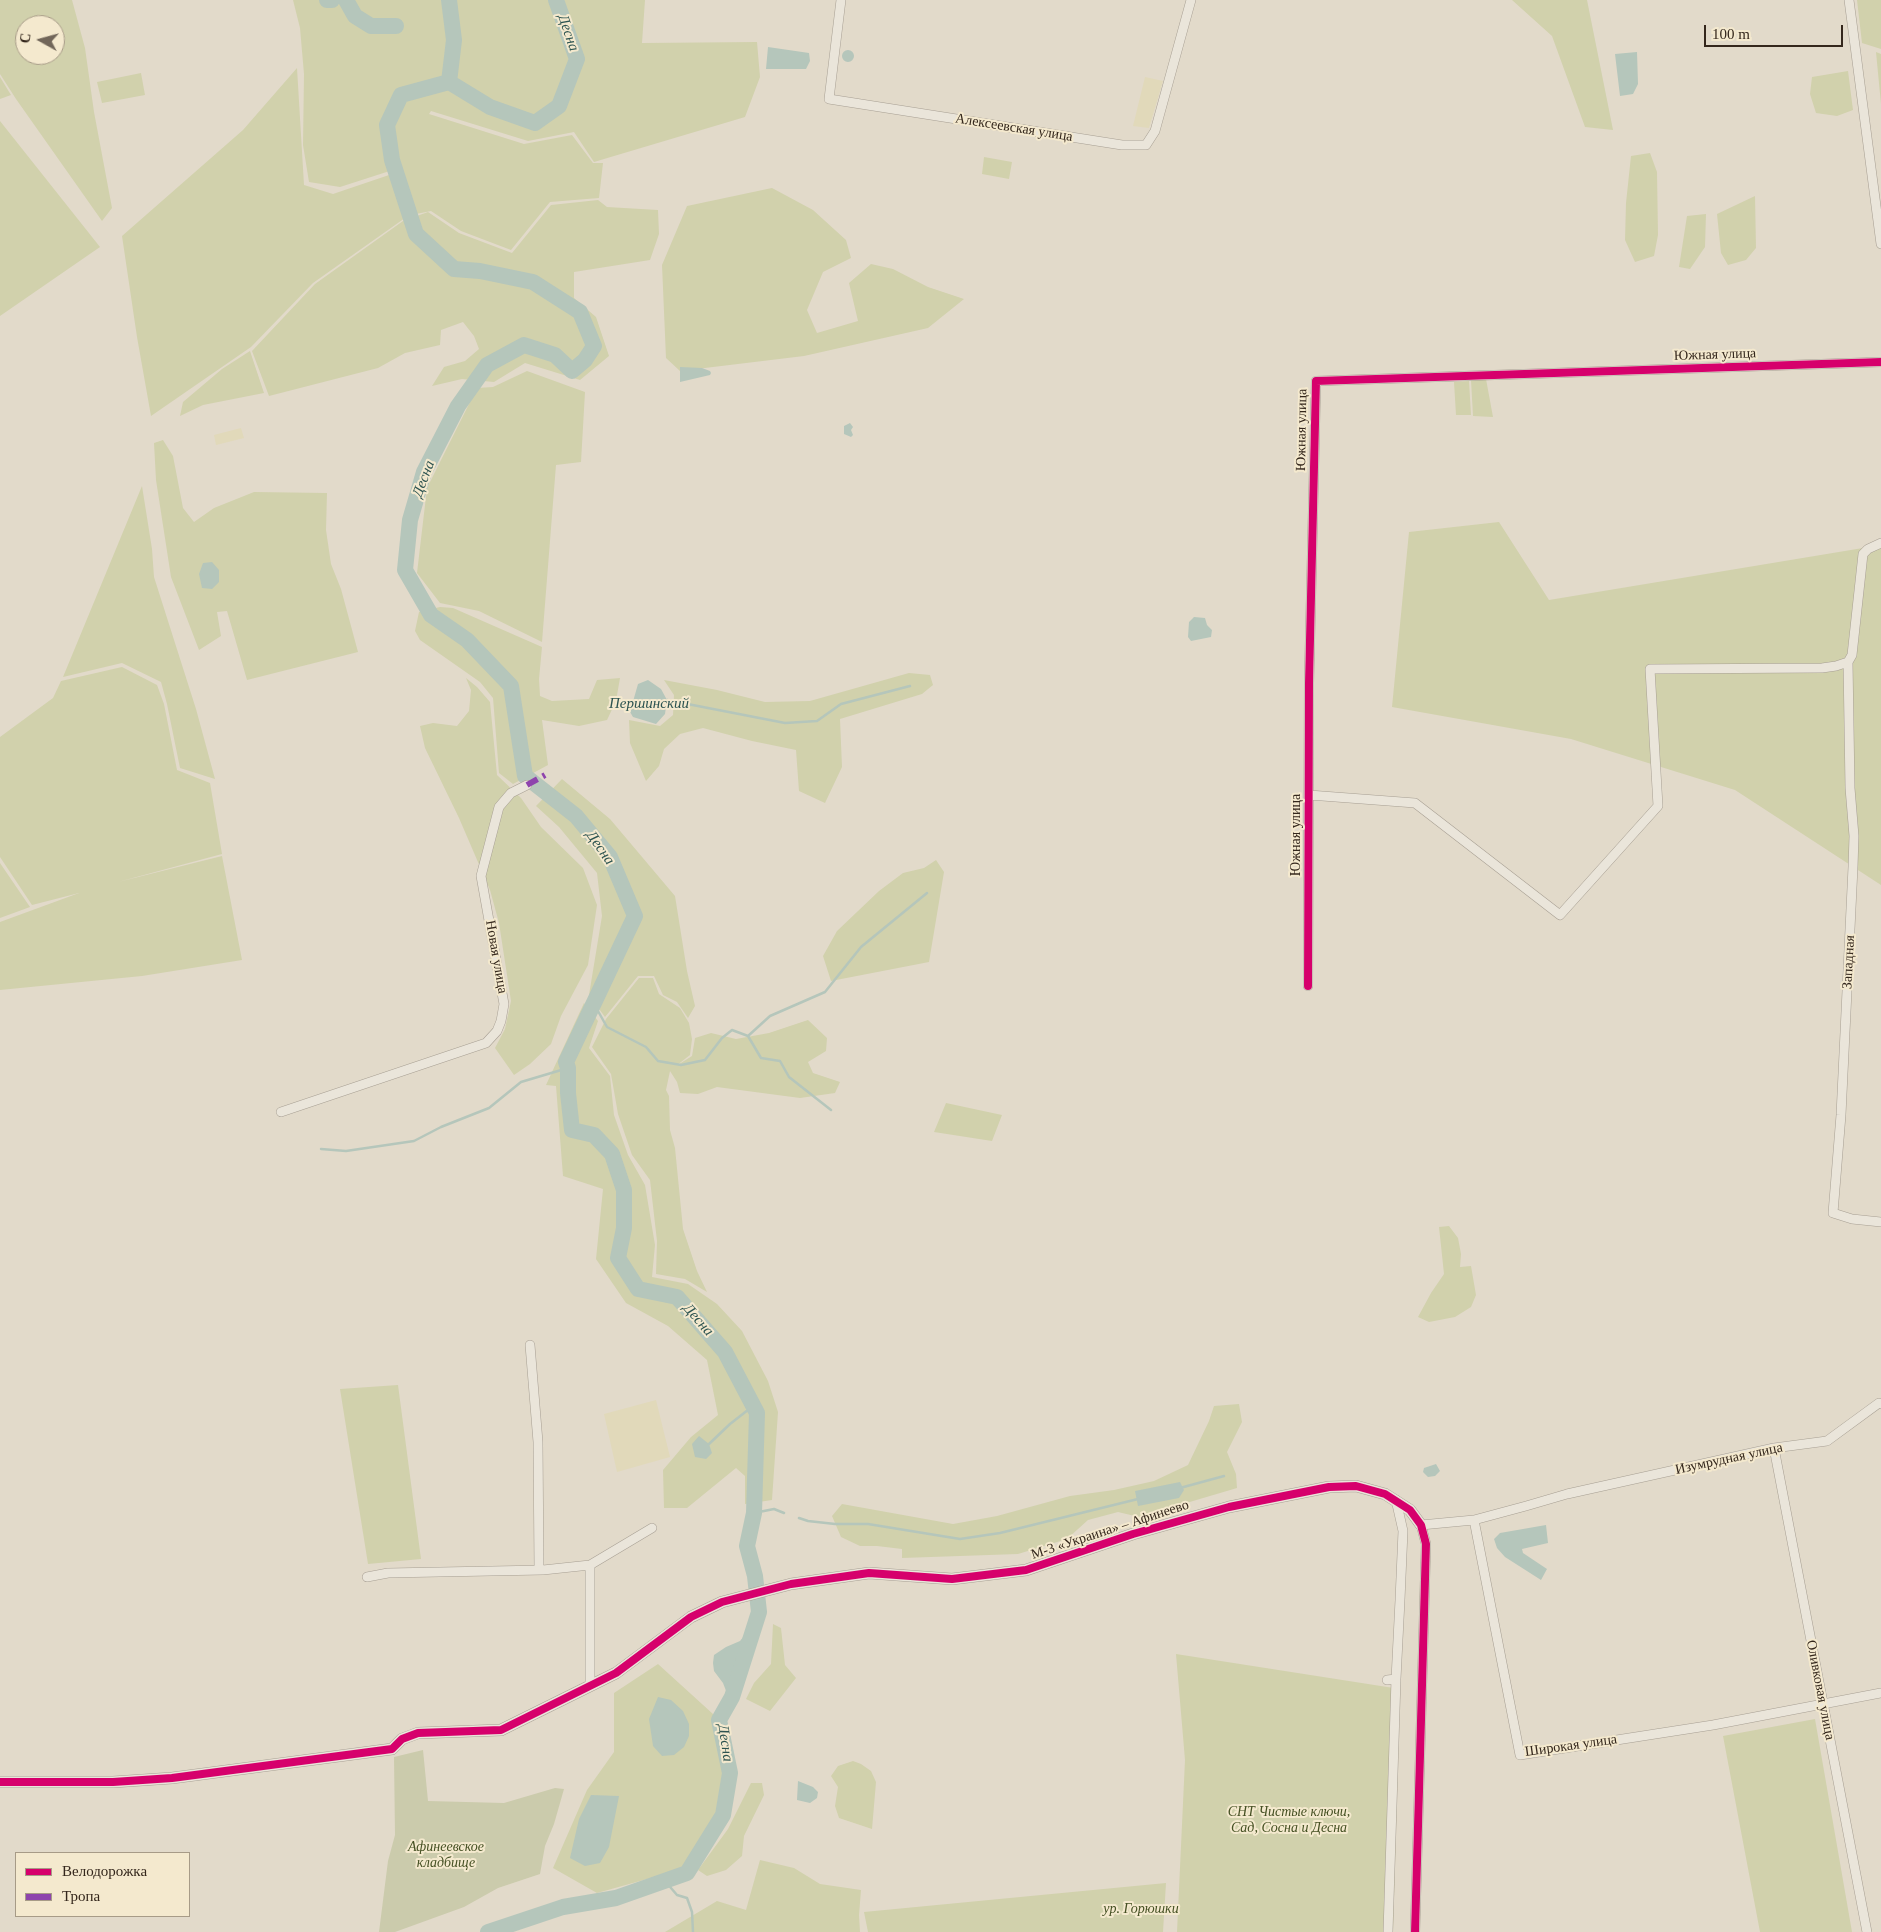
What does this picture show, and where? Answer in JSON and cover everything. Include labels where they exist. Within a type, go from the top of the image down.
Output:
[{"type":"street","name":"Алексеевская улица","points":[[841,0],[829,99],[1122,145],[1146,145],[1155,131],[1191,0]]},
{"type":"street","points":[[1849,0],[1881,244]]},
{"type":"street","name":"Южная улица","points":[[1308,986],[1309,684],[1316,380],[1881,362]]},
{"type":"street","points":[[1309,795],[1415,803],[1560,914],[1658,806],[1650,669],[1822,668],[1848,662],[1852,655],[1863,554],[1868,548],[1881,543]]},
{"type":"street","name":"Западная","points":[[1848,662],[1854,867],[1841,1115],[1833,1213],[1852,1219],[1881,1222]]},
{"type":"street","name":"Новая улица","points":[[281,1112],[486,1043],[497,1031],[504,1004],[481,876],[499,806],[511,794],[527,785]]},
{"type":"street","points":[[530,1345],[538,1442],[539,1570]]},
{"type":"street","name":"Изумрудная улица","points":[[1474,1520],[1567,1494],[1774,1448],[1827,1441],[1881,1404]]},
{"type":"street","name":"Оливковая улица","points":[[1774,1448],[1867,1932]]},
{"type":"street","name":"М-3 «Украина» – Афинеево","points":[[0,1782],[113,1782],[172,1778],[392,1749],[402,1739],[418,1733],[502,1730],[616,1673],[691,1617],[722,1602],[791,1584],[869,1573],[952,1579],[1026,1570],[1133,1534],[1220,1509],[1330,1486],[1356,1486],[1385,1494],[1410,1510],[1421,1525]]},
{"type":"street","points":[[1388,1932],[1392,1679],[1403,1531],[1396,1500]]},
{"type":"street","points":[[1415,1932],[1426,1544],[1421,1525],[1474,1520]]},
{"type":"street","name":"Широкая улица","points":[[1474,1520],[1520,1755],[1713,1726],[1881,1693]]},
{"type":"street","points":[[367,1577],[388,1573],[539,1570],[590,1565],[652,1528]]},
{"type":"street","points":[[590,1565],[590,1686]]},
{"type":"shaded area","points":[[1145,77],[1163,81],[1149,128],[1133,126]]},
{"type":"shaded area","points":[[241,428],[244,438],[216,445],[214,435]]},
{"type":"shaded area","points":[[656,1400],[670,1457],[617,1472],[604,1414]]},
{"type":"green space","points":[[0,0],[72,0],[85,48],[94,112],[112,208],[102,221],[0,74]]},
{"type":"green space","points":[[293,0],[645,0],[642,43],[757,42],[760,77],[745,117],[594,162],[574,132],[528,141],[431,111],[429,114],[524,144],[572,135],[593,163],[603,163],[599,198],[550,202],[511,250],[461,231],[431,211],[416,214],[399,168],[340,187],[309,182],[303,145],[304,74],[300,28]]},
{"type":"green space","points":[[1512,0],[1587,0],[1613,130],[1585,127],[1552,36]]},
{"type":"green space","points":[[1857,0],[1881,0],[1881,49],[1862,43]]},
{"type":"green space","points":[[1876,52],[1881,54],[1881,104]]},
{"type":"green space","points":[[297,68],[304,185],[333,194],[392,174],[405,218],[313,283],[251,347],[151,416],[122,236],[243,130]]},
{"type":"green space","points":[[1848,71],[1853,110],[1837,116],[1816,113],[1810,94],[1812,77]]},
{"type":"green space","points":[[141,73],[145,95],[102,103],[97,82]]},
{"type":"green space","points":[[0,77],[11,95],[0,99]]},
{"type":"green space","points":[[0,121],[100,247],[0,316]]},
{"type":"green space","points":[[1650,153],[1657,172],[1658,235],[1654,256],[1635,262],[1625,240],[1626,203],[1631,156]]},
{"type":"green space","points":[[984,157],[1012,162],[1009,179],[982,174]]},
{"type":"green space","points":[[772,188],[813,210],[846,240],[851,258],[823,272],[807,310],[817,333],[858,321],[849,283],[871,264],[893,269],[928,287],[964,299],[928,328],[804,356],[680,371],[666,358],[662,265],[687,206]]},
{"type":"green space","points":[[1755,196],[1756,248],[1746,260],[1728,265],[1721,253],[1717,214]]},
{"type":"green space","points":[[598,200],[607,207],[658,210],[659,234],[650,260],[574,272],[574,298],[596,317],[609,356],[580,380],[525,363],[494,382],[462,379],[432,386],[444,367],[465,361],[479,349],[474,336],[463,322],[441,330],[440,345],[405,353],[378,368],[269,396],[252,351],[315,284],[403,221],[428,212],[459,233],[512,253],[551,205]]},
{"type":"green space","points":[[1706,214],[1705,247],[1690,269],[1679,267],[1687,216]]},
{"type":"green space","points":[[250,351],[264,393],[203,405],[180,416],[183,402],[222,369]]},
{"type":"green space","points":[[527,371],[585,392],[581,462],[556,465],[542,642],[479,611],[440,603],[417,573],[427,488],[477,388],[493,387]]},
{"type":"green space","points":[[1486,379],[1493,417],[1473,416],[1471,380]]},
{"type":"green space","points":[[1469,381],[1471,415],[1456,415],[1454,382]]},
{"type":"green space","points":[[163,440],[173,456],[183,508],[194,522],[214,508],[254,492],[327,493],[326,530],[331,564],[341,589],[358,652],[247,680],[227,611],[217,612],[221,636],[199,650],[171,577],[156,480],[154,443]]},
{"type":"green space","points":[[142,486],[152,549],[154,577],[196,709],[215,779],[180,768],[161,682],[122,663],[63,677]]},
{"type":"green space","points":[[1499,522],[1549,600],[1881,545],[1881,885],[1735,790],[1571,739],[1392,707],[1409,532]]},
{"type":"green space","points":[[440,607],[453,608],[542,647],[539,679],[540,696],[552,701],[589,699],[597,680],[620,678],[616,701],[607,720],[579,726],[542,720],[548,765],[513,784],[499,773],[493,698],[480,682],[420,640],[415,631],[419,612]]},
{"type":"green space","points":[[122,667],[157,685],[164,704],[177,770],[210,783],[222,854],[118,882],[222,856],[242,960],[142,976],[0,990],[0,922],[79,893],[32,905],[0,857],[0,737],[53,698],[61,681]]},
{"type":"green space","points":[[909,673],[930,675],[933,685],[922,694],[840,719],[842,767],[825,803],[799,791],[796,750],[703,728],[680,734],[664,749],[659,766],[646,781],[630,743],[629,720],[660,726],[673,715],[674,695],[664,680],[717,690],[765,702],[810,701]]},
{"type":"green space","points":[[466,678],[490,702],[497,775],[521,798],[541,827],[583,868],[597,905],[588,965],[561,1016],[551,1044],[530,1064],[514,1075],[495,1048],[505,1029],[511,1001],[499,923],[490,890],[459,818],[425,748],[420,726],[433,723],[457,726],[469,711],[471,690]]},
{"type":"green space","points":[[562,779],[610,819],[675,896],[687,971],[695,1006],[688,1018],[677,1002],[663,995],[654,976],[638,976],[605,1017],[589,995],[602,916],[597,873],[559,827],[536,806]]},
{"type":"green space","points":[[936,860],[944,872],[929,962],[831,981],[823,956],[837,931],[879,891],[903,873],[924,868]]},
{"type":"green space","points":[[0,863],[30,907],[0,918]]},
{"type":"green space","points":[[639,978],[653,978],[659,994],[680,1008],[689,1023],[692,1039],[690,1055],[676,1066],[692,1056],[695,1038],[711,1033],[736,1039],[769,1033],[808,1020],[827,1038],[826,1051],[808,1062],[813,1073],[840,1082],[835,1093],[800,1098],[717,1087],[698,1094],[680,1093],[677,1082],[670,1071],[666,1090],[669,1096],[670,1130],[675,1148],[683,1229],[697,1271],[707,1292],[685,1279],[656,1274],[657,1241],[650,1180],[632,1155],[618,1114],[611,1074],[592,1047],[606,1019]]},
{"type":"green space","points":[[584,1003],[598,1021],[589,1048],[610,1076],[614,1115],[628,1155],[645,1185],[655,1245],[652,1277],[688,1284],[717,1304],[742,1331],[768,1381],[778,1412],[772,1500],[745,1504],[745,1476],[736,1468],[687,1508],[664,1508],[663,1470],[691,1437],[718,1415],[707,1360],[668,1326],[626,1303],[596,1259],[603,1189],[563,1176],[556,1086],[546,1085]]},
{"type":"green space","points":[[946,1103],[1002,1115],[992,1141],[934,1132]]},
{"type":"green space","points":[[1449,1226],[1458,1238],[1461,1254],[1460,1267],[1471,1266],[1476,1295],[1471,1307],[1455,1317],[1429,1322],[1418,1317],[1444,1274],[1439,1227]]},
{"type":"green space","points":[[398,1385],[421,1559],[368,1564],[340,1389]]},
{"type":"green space","points":[[1239,1404],[1242,1422],[1227,1452],[1236,1474],[1237,1488],[1139,1517],[1118,1512],[1088,1520],[1067,1539],[1018,1554],[902,1558],[902,1549],[860,1546],[841,1537],[832,1516],[842,1504],[953,1524],[997,1516],[1070,1496],[1114,1490],[1154,1481],[1188,1465],[1214,1406]]},
{"type":"green space","points":[[773,1624],[781,1628],[785,1665],[796,1678],[770,1711],[746,1699],[754,1683],[771,1664]]},
{"type":"green space","name":"СНТ Чистые ключи, Сад, Сосна и Десна","points":[[1176,1654],[1400,1689],[1393,1932],[1177,1932],[1185,1760]]},
{"type":"green space","points":[[658,1664],[713,1714],[725,1775],[718,1815],[683,1869],[597,1893],[553,1868],[587,1790],[614,1752],[614,1693]]},
{"type":"green space","points":[[1815,1719],[1852,1932],[1760,1932],[1723,1736]]},
{"type":"green space","name":"Афинеевское кладбище","points":[[423,1750],[428,1801],[504,1803],[555,1788],[564,1789],[554,1824],[545,1846],[540,1874],[498,1888],[464,1907],[395,1932],[379,1932],[388,1861],[395,1835],[394,1757]]},
{"type":"green space","points":[[853,1761],[871,1771],[876,1782],[872,1829],[839,1818],[835,1806],[838,1787],[831,1776],[838,1766]]},
{"type":"green space","points":[[751,1783],[762,1783],[764,1795],[744,1836],[742,1856],[726,1870],[707,1876],[698,1870],[728,1829]]},
{"type":"green space","points":[[760,1860],[794,1868],[820,1884],[861,1890],[860,1932],[665,1932],[717,1901],[746,1910]]},
{"type":"green space","name":"ур. Горюшки","points":[[1166,1883],[1163,1932],[868,1932],[864,1912]]},
{"type":"water","points":[[768,47],[809,53],[810,61],[806,69],[766,69]]},
{"type":"water","points":[[848,50],[854,56],[848,62],[842,56]]},
{"type":"water","points":[[1637,52],[1638,84],[1633,94],[1620,96],[1615,54]]},
{"type":"water","points":[[680,367],[702,368],[711,373],[710,375],[680,382]]},
{"type":"water","points":[[850,423],[853,427],[851,430],[853,435],[851,437],[844,434],[844,426]]},
{"type":"water","points":[[212,562],[219,570],[219,582],[212,589],[202,588],[199,574],[203,563]]},
{"type":"water","points":[[1194,617],[1205,618],[1207,625],[1212,630],[1211,637],[1191,641],[1188,637],[1189,622]]},
{"type":"water","name":"Першинский","points":[[648,680],[661,689],[667,700],[665,714],[656,724],[633,717],[630,712],[638,684]]},
{"type":"water","points":[[699,1436],[709,1444],[712,1453],[706,1459],[695,1457],[692,1444]]},
{"type":"water","points":[[1436,1464],[1440,1471],[1435,1476],[1428,1477],[1423,1472],[1424,1468]]},
{"type":"water","points":[[1180,1482],[1184,1490],[1179,1498],[1138,1506],[1135,1491]]},
{"type":"water","points":[[1546,1525],[1548,1543],[1522,1549],[1523,1553],[1547,1569],[1541,1580],[1505,1557],[1497,1548],[1494,1539],[1500,1533]]},
{"type":"water","points":[[757,1620],[730,1701],[723,1683],[714,1671],[714,1655],[740,1641]]},
{"type":"water","points":[[658,1697],[671,1700],[683,1711],[689,1724],[689,1736],[684,1747],[674,1755],[662,1756],[653,1746],[649,1719]]},
{"type":"water","points":[[798,1781],[813,1787],[818,1792],[817,1798],[810,1803],[797,1800]]},
{"type":"water","points":[[591,1795],[619,1796],[609,1847],[600,1863],[585,1866],[570,1858],[579,1819]]},
{"type":"waterway","name":"Десна","points":[[327,0],[332,0]]},
{"type":"waterway","name":"Десна","points":[[346,0],[355,16],[371,26],[396,26]]},
{"type":"waterway","points":[[449,0],[454,40],[449,82]]},
{"type":"waterway","name":"Десна","points":[[488,1932],[563,1907],[616,1898],[687,1873],[723,1815],[730,1773],[719,1720],[732,1697],[759,1612],[755,1576],[747,1546],[754,1513],[757,1413],[725,1352],[677,1297],[638,1289],[618,1258],[624,1228],[624,1190],[612,1154],[594,1135],[572,1130],[566,1062],[635,916],[610,857],[576,816],[525,776],[511,686],[467,640],[431,615],[405,570],[410,520],[424,472],[458,406],[487,365],[524,345],[555,355],[572,371],[585,360],[594,346],[580,312],[533,282],[480,271],[454,269],[416,234],[392,160],[387,125],[401,95],[449,82],[490,107],[535,123],[559,106],[577,59],[556,0]]},
{"type":"waterway","points":[[667,700],[785,723],[817,721],[841,704],[910,686]]},
{"type":"waterway","points":[[748,1036],[770,1016],[825,992],[861,947],[927,893]]},
{"type":"waterway","points":[[594,1004],[607,1027],[646,1047],[658,1061],[681,1065],[705,1060],[722,1038],[732,1030],[748,1036],[761,1058],[780,1061],[789,1077],[831,1110]]},
{"type":"waterway","points":[[321,1149],[346,1151],[414,1141],[441,1127],[489,1108],[521,1082],[568,1068]]},
{"type":"waterway","points":[[709,1444],[753,1406]]},
{"type":"waterway","points":[[1180,1488],[1224,1476]]},
{"type":"waterway","points":[[799,1518],[835,1524],[868,1524],[960,1539],[1000,1533],[1138,1499]]},
{"type":"waterway","points":[[754,1513],[774,1509],[784,1513]]},
{"type":"waterway","points":[[665,1881],[677,1895],[687,1898],[692,1912],[693,1932]]},
{"type":"marked path","points":[[527,785],[545,775]]},
{"type":"cycle path","points":[[1308,986],[1309,683],[1316,381],[1881,362]]},
{"type":"cycle path","points":[[0,1782],[113,1782],[172,1778],[392,1749],[402,1739],[418,1733],[501,1730],[616,1673],[691,1617],[722,1602],[791,1584],[869,1573],[952,1579],[1026,1570],[1133,1534],[1229,1507],[1329,1487],[1356,1486],[1385,1494],[1410,1510],[1421,1525],[1426,1544],[1415,1932]]}]
